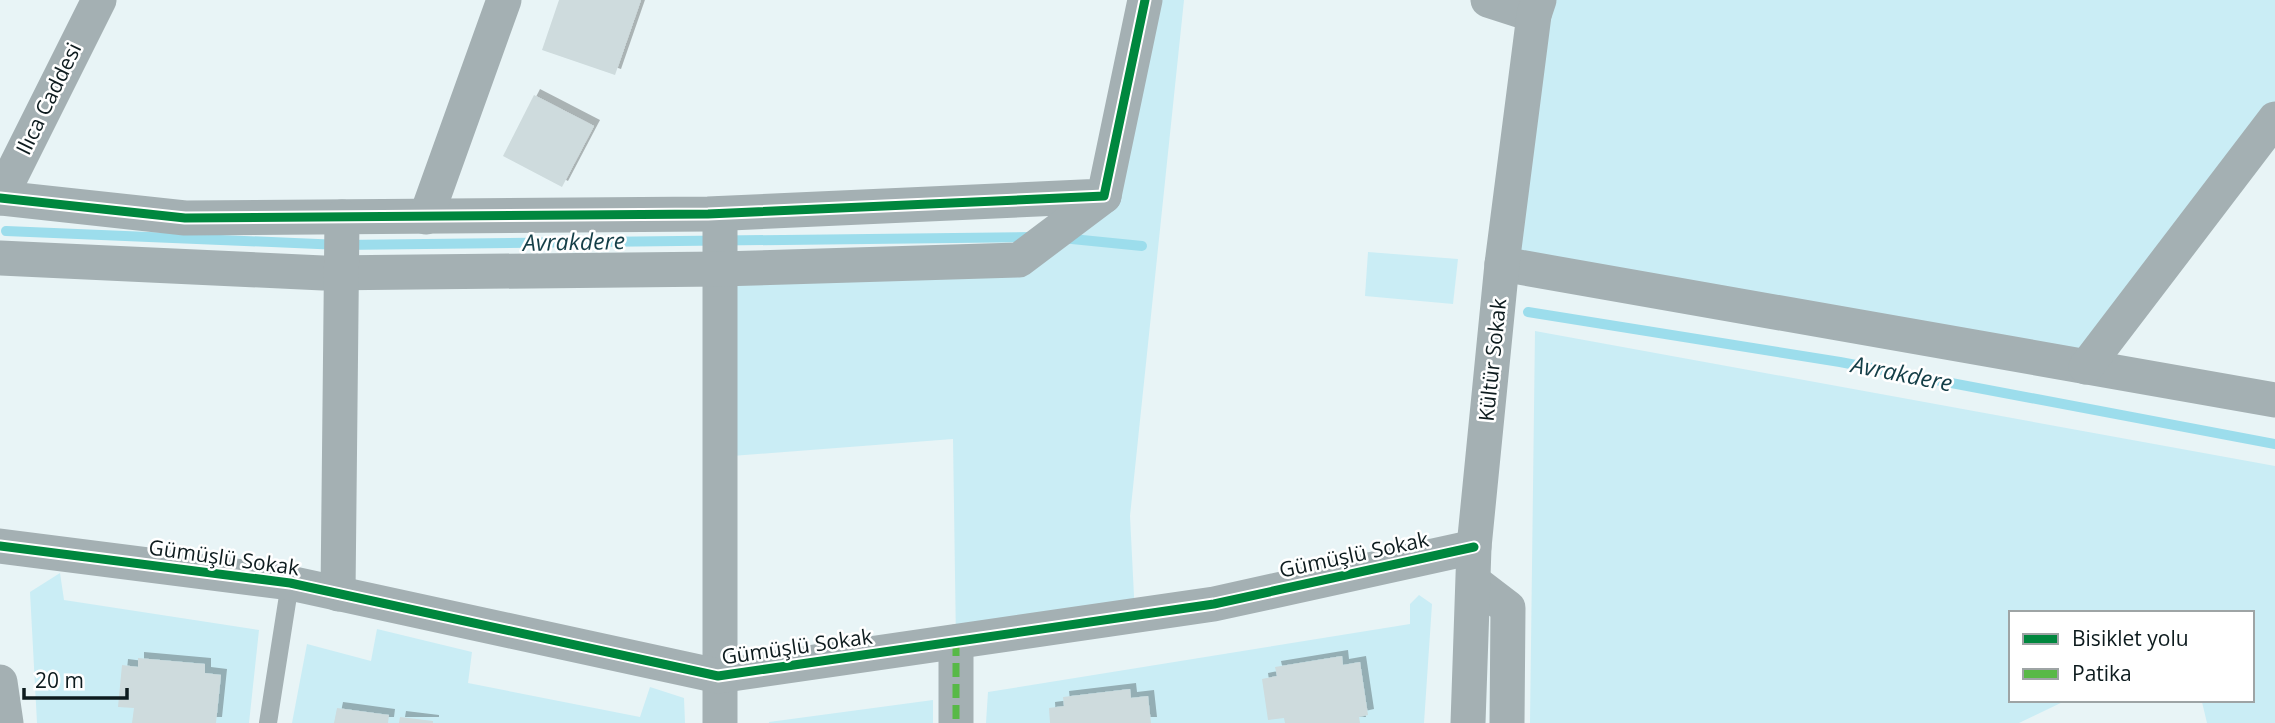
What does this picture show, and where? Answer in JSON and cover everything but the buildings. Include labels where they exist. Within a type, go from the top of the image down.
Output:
[{"type":"street","name":"Ilıca Caddesi","points":[[0,198],[99,0]]},
{"type":"street","points":[[426,217],[504,0]]},
{"type":"street","points":[[0,258],[341,273],[720,268],[1019,260],[1104,196],[1145,0]]},
{"type":"street","points":[[1488,0],[1536,7]]},
{"type":"street","name":"Kültür Sokak","points":[[1468,723],[1474,547],[1502,264],[1536,7]]},
{"type":"street","points":[[2086,367],[2275,118]]},
{"type":"street","points":[[0,198],[185,218],[342,218],[720,214],[1104,196]]},
{"type":"street","points":[[720,214],[720,723]]},
{"type":"street","points":[[338,594],[342,218]]},
{"type":"street","points":[[1502,264],[2275,401]]},
{"type":"street","name":"Gümüşlü Sokak","points":[[0,547],[290,583],[718,676],[1214,604],[1474,547]]},
{"type":"street","points":[[1474,582],[1508,608],[1507,723]]},
{"type":"street","points":[[956,642],[956,723]]},
{"type":"street","points":[[0,682],[6,723]]},
{"type":"lane","points":[[268,723],[290,583]]},
{"type":"shaded area","points":[[1145,0],[1184,0],[1130,516],[1135,616],[956,642],[953,439],[719,457],[720,269],[1020,260],[1104,196]]},
{"type":"shaded area","points":[[1539,0],[2275,0],[2275,119],[2086,367],[1502,264]]},
{"type":"shaded area","points":[[1368,252],[1458,259],[1453,304],[1365,296]]},
{"type":"shaded area","points":[[1535,331],[2275,466],[2275,723],[2207,723],[2202,702],[2254,702],[2254,611],[2009,611],[2009,702],[2063,702],[2019,723],[1530,723]]},
{"type":"shaded area","points":[[60,573],[64,600],[259,630],[249,723],[37,723],[30,592]]},
{"type":"shaded area","points":[[1419,595],[1432,604],[1424,723],[986,723],[988,692],[1410,624],[1410,604]]},
{"type":"shaded area","points":[[377,629],[472,652],[468,683],[640,717],[650,687],[684,698],[685,723],[292,723],[307,644],[371,661]]},
{"type":"shaded area","points":[[933,700],[933,723],[769,723],[769,722]]},
{"type":"waterway","name":"Avrakdere","points":[[6,231],[341,245],[1032,237]]},
{"type":"waterway","name":"Avrakdere","points":[[1062,238],[1142,246]]},
{"type":"waterway","name":"Avrakdere","points":[[1528,312],[1840,362],[2275,444]]},
{"type":"marked path","points":[[956,642],[956,723]]},
{"type":"cycle path","points":[[0,198],[185,218],[708,214],[1104,196],[1145,0]]},
{"type":"cycle path","points":[[0,546],[290,583],[718,676],[1214,604],[1474,547]]}]
